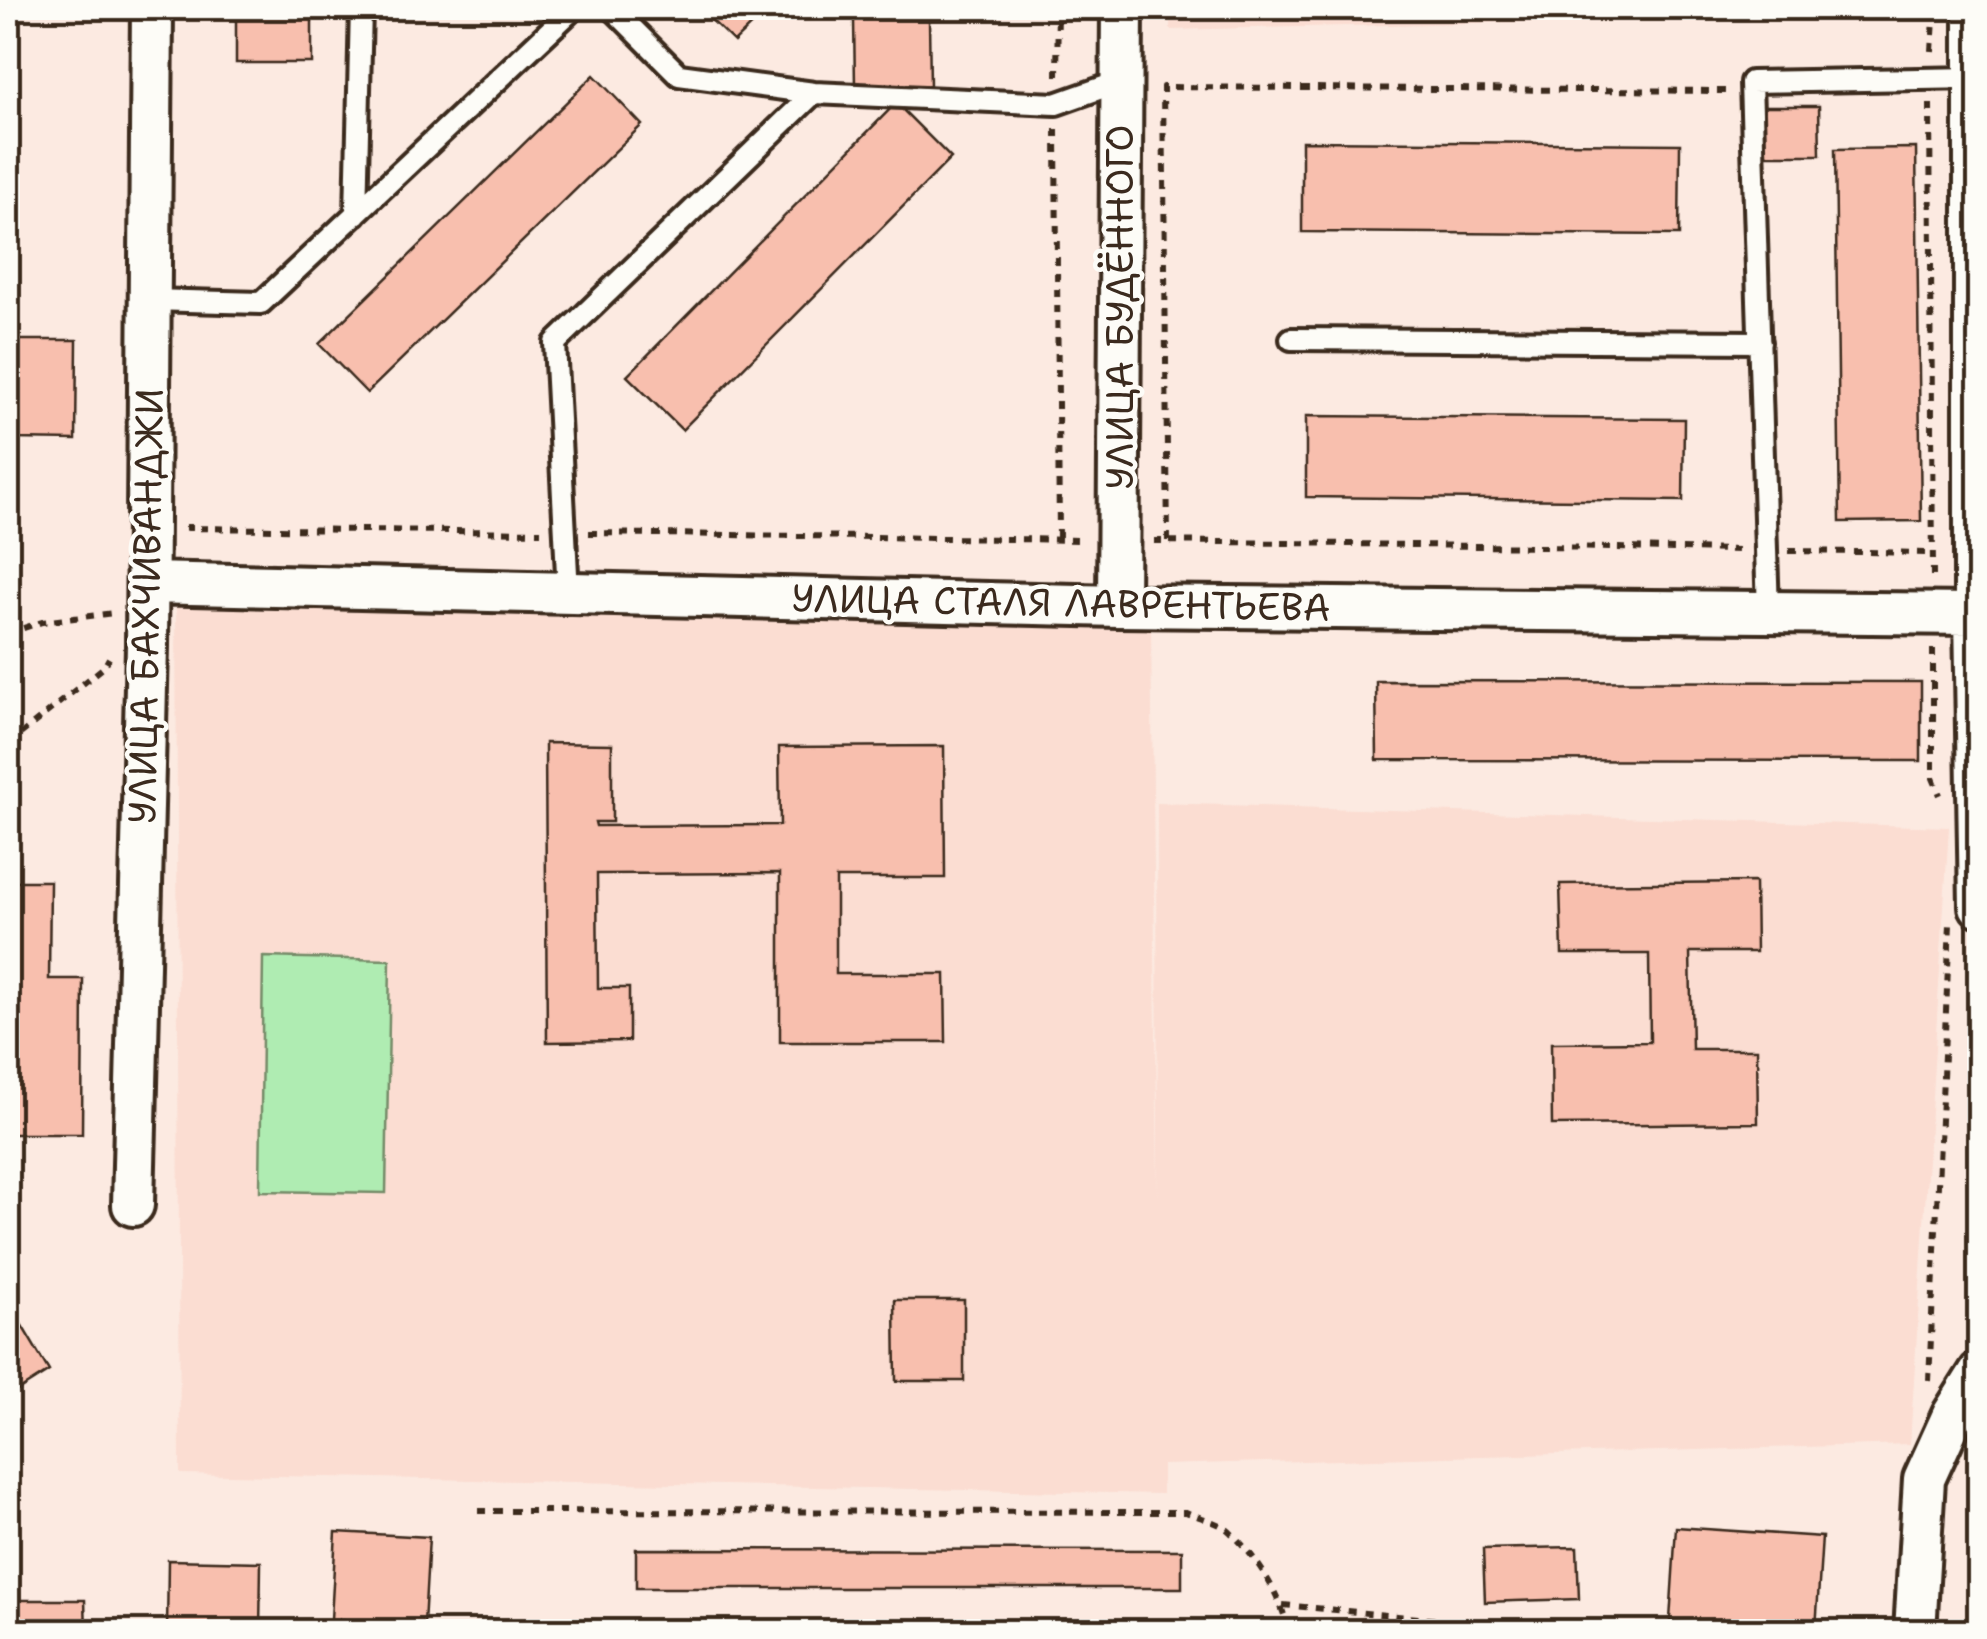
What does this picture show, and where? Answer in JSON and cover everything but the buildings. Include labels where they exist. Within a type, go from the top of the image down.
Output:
[{"type":"street","name":"УЛИЦА БАХЧИВАНДЖИ","points":[[134,1205],[148,583],[152,8]]},
{"type":"street","name":"УЛИЦА БУДЁННОГО","points":[[1118,606],[1122,8]]},
{"type":"street","points":[[1965,908],[1977,614],[1974,8]]},
{"type":"street","name":"УЛИЦА СТАЛЯ ЛАВРЕНТЬЕВА","points":[[148,583],[1118,606],[1977,614]]},
{"type":"street","points":[[1916,1632],[1924,1478],[1953,1415],[1980,1372]]},
{"type":"lane","points":[[356,214],[361,8]]},
{"type":"lane","points":[[150,300],[262,303],[574,8]]},
{"type":"lane","points":[[612,8],[679,75],[814,93],[1056,104],[1122,81]]},
{"type":"lane","points":[[1768,612],[1751,82],[1975,78]]},
{"type":"lane","points":[[568,593],[555,343],[814,93]]},
{"type":"lane","points":[[1291,339],[1760,342]]},
{"type":"path","points":[[1058,8],[1060,540]]},
{"type":"path","points":[[1168,542],[1164,88],[1751,92]]},
{"type":"path","points":[[1930,102],[1933,778],[1947,813]]},
{"type":"path","points":[[188,528],[1932,553]]},
{"type":"path","points":[[8,632],[42,622],[113,613],[148,583]]},
{"type":"path","points":[[8,744],[104,668],[112,650]]},
{"type":"path","points":[[1929,1387],[1965,908]]},
{"type":"path","points":[[478,1511],[1186,1512],[1227,1529],[1266,1575],[1283,1606],[1288,1632]]},
{"type":"path","points":[[1283,1606],[1492,1626],[1492,1632]]},
{"type":"shaded area","points":[[1170,8],[1642,8],[1643,19],[1170,30]]},
{"type":"shaded area","points":[[176,600],[1151,628],[1158,1197],[1157,803],[1949,827],[1910,1444],[1162,1465],[1162,1494],[180,1474]]},
{"type":"green space","points":[[263,957],[390,960],[386,1193],[260,1191]]}]
